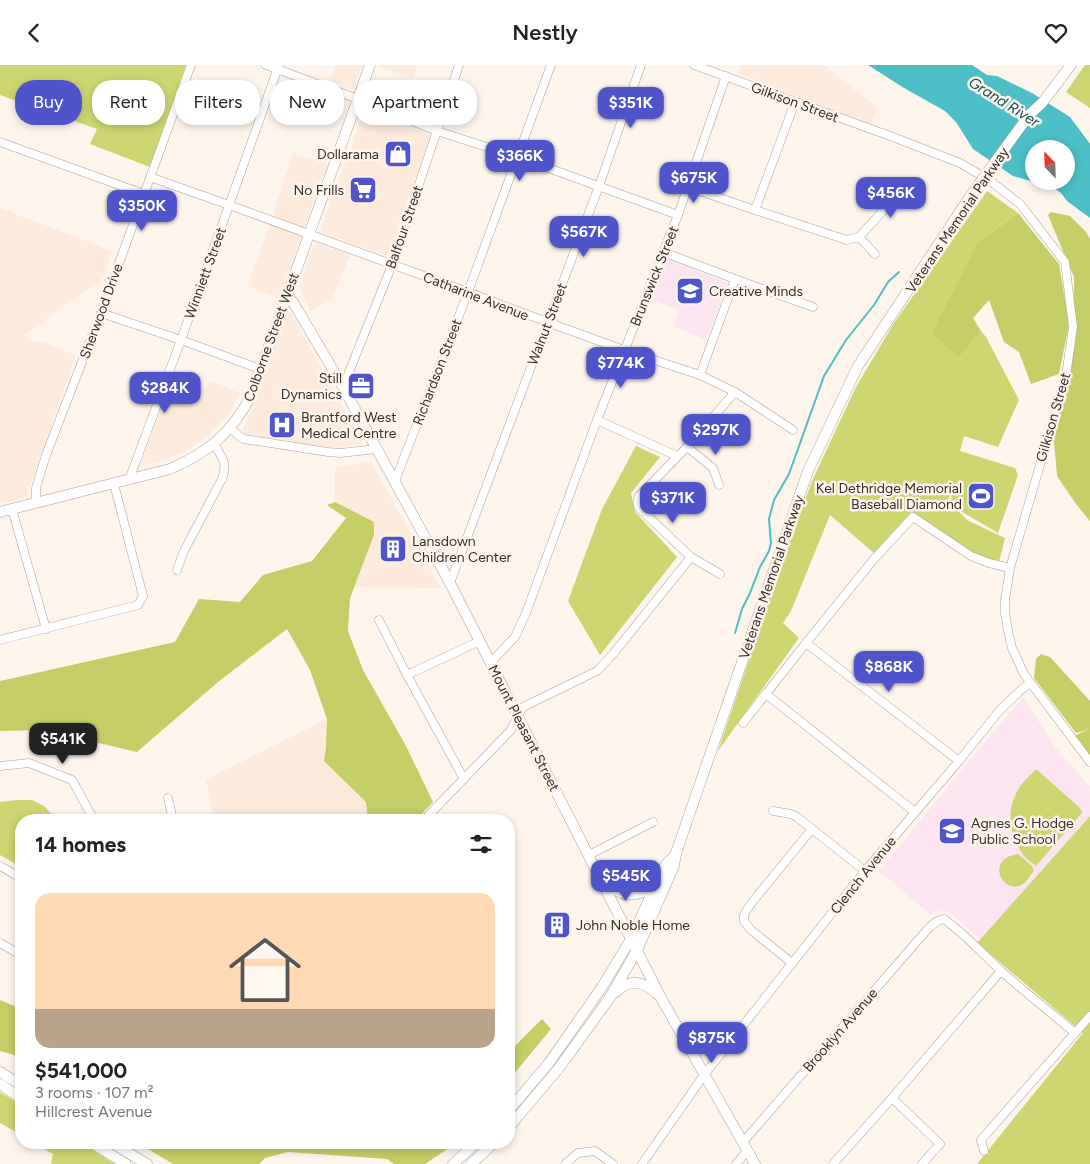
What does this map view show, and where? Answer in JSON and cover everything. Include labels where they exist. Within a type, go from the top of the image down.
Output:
[{"type":"main road","name":"Colborne Street West","points":[[365,80],[370,65]]},
{"type":"main road","name":"Veterans Memorial Parkway","points":[[515,1120],[559,1068],[611,996],[637,950],[674,866],[676,853],[808,471],[858,367],[971,195],[1064,65]]},
{"type":"main road","name":"Veterans Memorial Parkway","points":[[1029,115],[1042,103],[1071,65]]},
{"type":"main road","name":"Colborne Street West","points":[[0,512],[170,469],[184,463],[214,444],[230,428],[251,396],[354,110]]},
{"type":"main road","name":"Mount Pleasant Street","points":[[286,296],[293,301],[378,449],[480,641],[661,998],[755,1164]]},
{"type":"main road","name":"Veterans Memorial Parkway","points":[[515,1103],[549,1063],[602,987],[631,939],[664,867],[676,853]]},
{"type":"main road","points":[[600,876],[612,889],[630,895],[638,895],[655,887]]},
{"type":"main road","points":[[611,996],[626,984],[638,983],[652,989],[661,998]]},
{"type":"main road","points":[[0,1072],[15,1081]]},
{"type":"main road","points":[[0,1084],[15,1094]]},
{"type":"main road","points":[[102,1149],[126,1164]]},
{"type":"main road","points":[[122,1149],[147,1164]]},
{"type":"main road","points":[[453,1164],[469,1149]]},
{"type":"main road","points":[[471,1164],[487,1149]]},
{"type":"street","name":"Sherwood Drive","points":[[36,502],[36,488],[46,455],[101,313],[191,65]]},
{"type":"street","points":[[266,65],[278,67],[354,97]]},
{"type":"street","name":"Balfour Street","points":[[344,387],[392,265],[459,65]]},
{"type":"street","name":"Richardson Street","points":[[395,481],[468,292],[551,65]]},
{"type":"street","name":"Walnut Street","points":[[450,583],[599,186],[641,65]]},
{"type":"street","name":"Gilkison Street","points":[[694,65],[960,163],[989,180],[1020,204],[1064,262],[1073,327],[1065,383],[1010,568],[1005,613],[1014,655],[1024,675],[1090,762]]},
{"type":"street","name":"Winniett Street","points":[[128,480],[181,340],[278,67]]},
{"type":"street","name":"Brunswick Street","points":[[490,663],[515,637],[526,613],[624,350],[678,215],[726,77]]},
{"type":"street","points":[[754,210],[795,102]]},
{"type":"street","points":[[422,125],[518,157],[678,215]]},
{"type":"street","points":[[0,142],[144,194]]},
{"type":"street","name":"Catharine Avenue","points":[[150,177],[468,292],[547,323],[700,375],[735,392],[794,430]]},
{"type":"street","points":[[688,187],[847,240],[859,237],[907,185]]},
{"type":"street","points":[[859,237],[875,254]]},
{"type":"street","points":[[663,251],[813,307]]},
{"type":"street","points":[[700,375],[735,279]]},
{"type":"street","points":[[101,313],[260,369]]},
{"type":"street","points":[[720,574],[691,557],[638,504],[639,496],[687,447],[735,392]]},
{"type":"street","points":[[598,420],[677,456]]},
{"type":"street","points":[[230,428],[238,436],[248,440],[314,451],[340,453],[378,449]]},
{"type":"street","points":[[177,570],[184,551],[222,479],[224,460],[214,444]]},
{"type":"street","points":[[687,447],[712,467],[719,485]]},
{"type":"street","points":[[0,640],[138,605],[143,596],[114,484]]},
{"type":"street","points":[[12,509],[46,629]]},
{"type":"street","points":[[743,723],[874,559],[913,517],[971,556],[1010,568]]},
{"type":"street","points":[[430,814],[511,730],[524,707],[597,671],[613,655],[661,592],[691,557]]},
{"type":"street","points":[[379,620],[464,779]]},
{"type":"street","points":[[407,675],[480,641]]},
{"type":"street","points":[[806,643],[959,761]]},
{"type":"street","name":"Clench Avenue","points":[[642,1164],[704,1075],[865,871],[1000,710],[1030,683]]},
{"type":"street","points":[[766,694],[915,812]]},
{"type":"street","points":[[0,766],[29,763],[72,780],[91,814]]},
{"type":"street","points":[[168,798],[172,814]]},
{"type":"street","points":[[773,811],[797,817],[865,871]]},
{"type":"street","points":[[589,855],[653,822]]},
{"type":"street","points":[[792,963],[751,930],[744,921],[744,915],[753,901],[812,829]]},
{"type":"street","points":[[0,866],[15,875]]},
{"type":"street","name":"Brooklyn Avenue","points":[[736,1164],[745,1146],[934,923],[944,919],[973,942],[1001,971]]},
{"type":"street","points":[[0,943],[15,952]]},
{"type":"street","points":[[832,1164],[892,1098],[1001,971],[1075,1033]]},
{"type":"street","points":[[984,1151],[981,1140],[1090,1016]]},
{"type":"street","points":[[892,1098],[940,1144],[922,1164]]},
{"type":"street","points":[[565,1164],[578,1153],[594,1151],[614,1164]]},
{"type":"shaded area","points":[[336,65],[362,65],[356,80],[354,80],[353,89],[344,85],[344,80],[330,80]]},
{"type":"shaded area","points":[[381,65],[417,65],[413,78],[380,67]]},
{"type":"shaded area","points":[[741,65],[825,66],[878,109],[869,125],[738,73]]},
{"type":"shaded area","points":[[359,125],[405,125],[431,135],[388,255],[384,256],[320,231]]},
{"type":"shaded area","points":[[293,153],[327,164],[279,298],[247,286],[269,228]]},
{"type":"shaded area","points":[[0,208],[112,251],[103,278],[24,335],[35,342],[45,343],[76,355],[26,497],[0,504]]},
{"type":"shaded area","points":[[317,243],[350,255],[332,298],[311,311],[299,288],[314,245]]},
{"type":"shaded area","name":"Creative Minds","points":[[667,258],[728,283],[706,340],[673,326],[679,310],[652,300]]},
{"type":"shaded area","points":[[288,312],[291,313],[363,443],[335,448],[247,435],[242,431],[254,405]]},
{"type":"shaded area","points":[[173,379],[206,390],[210,381],[240,393],[228,417],[205,438],[184,452],[140,466]]},
{"type":"shaded area","points":[[371,462],[441,588],[354,587],[374,535],[374,523],[335,502],[335,468]]},
{"type":"shaded area","points":[[1023,697],[1055,747],[1090,786],[1090,816],[981,939],[948,912],[939,911],[931,915],[879,871]]},
{"type":"shaded area","points":[[327,719],[324,761],[366,802],[367,814],[213,814],[206,780]]},
{"type":"green space","points":[[0,65],[186,65],[181,80],[175,80],[175,96],[165,124],[165,80],[92,80],[92,125],[165,125],[150,167],[90,144],[97,129],[82,124],[82,80],[15,80],[15,100],[0,95]]},
{"type":"green space","points":[[1085,65],[1090,65],[1090,108],[1066,92]]},
{"type":"green space","points":[[987,191],[1018,213],[978,242],[959,358],[981,331],[1019,400],[998,447],[964,436],[960,451],[1015,468],[1018,475],[998,533],[959,510],[952,502],[951,492],[948,500],[967,520],[1005,538],[999,562],[966,550],[912,511],[874,553],[830,515],[791,611],[783,623],[799,638],[718,751],[812,481],[856,387],[894,323]]},
{"type":"green space","points":[[1051,212],[1070,216],[1086,232],[1090,239],[1090,521],[1057,476],[1053,430],[1059,385],[1069,348],[1074,311],[1074,277],[1048,215]]},
{"type":"green space","points":[[1018,213],[1059,264],[1069,324],[1059,374],[1031,384],[1019,352],[1004,342],[989,300],[973,318],[981,331],[959,358],[932,333],[978,242]]},
{"type":"green space","points":[[636,446],[660,457],[631,493],[635,512],[677,557],[600,655],[568,601],[602,509]]},
{"type":"green space","points":[[335,502],[374,522],[374,535],[350,598],[348,631],[363,670],[406,746],[433,802],[422,814],[367,814],[366,802],[324,761],[327,719],[310,670],[287,629],[218,682],[137,752],[43,730],[0,731],[0,681],[175,642],[199,599],[240,602],[263,575],[312,561],[346,518],[327,505]]},
{"type":"green space","points":[[1041,654],[1050,657],[1090,701],[1090,757],[1072,737],[1089,729],[1076,733],[1034,678],[1036,659]]},
{"type":"green space","points":[[1036,769],[1079,807],[1082,813],[1036,866],[1025,857],[1014,838],[1011,813],[1018,790]]},
{"type":"green space","points":[[32,800],[44,806],[51,814],[15,814],[15,864],[0,855],[0,802]]},
{"type":"green space","points":[[1090,816],[1090,1164],[977,1164],[1083,1033],[977,943]]},
{"type":"green space","points":[[1018,854],[1032,866],[1034,871],[1023,884],[1016,887],[1009,886],[1000,876],[999,869],[1001,863],[1007,857]]},
{"type":"green space","points":[[0,1000],[15,1006],[15,1055],[0,1051]]},
{"type":"green space","points":[[542,1019],[551,1029],[515,1073],[515,1046]]},
{"type":"green space","points":[[0,1092],[15,1101],[15,1132],[0,1123]]},
{"type":"green space","points":[[44,1149],[91,1149],[115,1164],[51,1164],[53,1154]]},
{"type":"green space","points":[[148,1149],[447,1149],[425,1164],[394,1164],[387,1159],[288,1152],[265,1158],[259,1164],[173,1164]]},
{"type":"water","name":"Grand River","points":[[868,65],[972,65],[987,75],[997,76],[1032,93],[1070,117],[1090,144],[1090,218],[1067,201],[1057,190],[1075,190],[1075,140],[1025,140],[1025,179],[1013,176],[973,149],[956,122],[945,111]]},
{"type":"waterway","points":[[735,633],[742,609],[769,551],[771,543],[769,519],[774,500],[789,474],[824,376],[846,340],[874,305],[888,282],[899,272]]},
{"type":"place","name":"Dollarama","points":[[398,154]]},
{"type":"place","name":"No Frills","points":[[363,190]]},
{"type":"place","name":"Creative Minds","points":[[690,291]]},
{"type":"place","name":"Still Dynamics","points":[[361,386]]},
{"type":"place","name":"Brantford West Medical Centre","points":[[282,425]]},
{"type":"place","name":"Kel Dethridge Memorial Baseball Diamond","points":[[981,496]]},
{"type":"place","name":"Lansdown Children Center","points":[[393,549]]},
{"type":"place","name":"Agnes G. Hodge Public School","points":[[952,831]]},
{"type":"place","name":"John Noble Home","points":[[557,925]]}]
